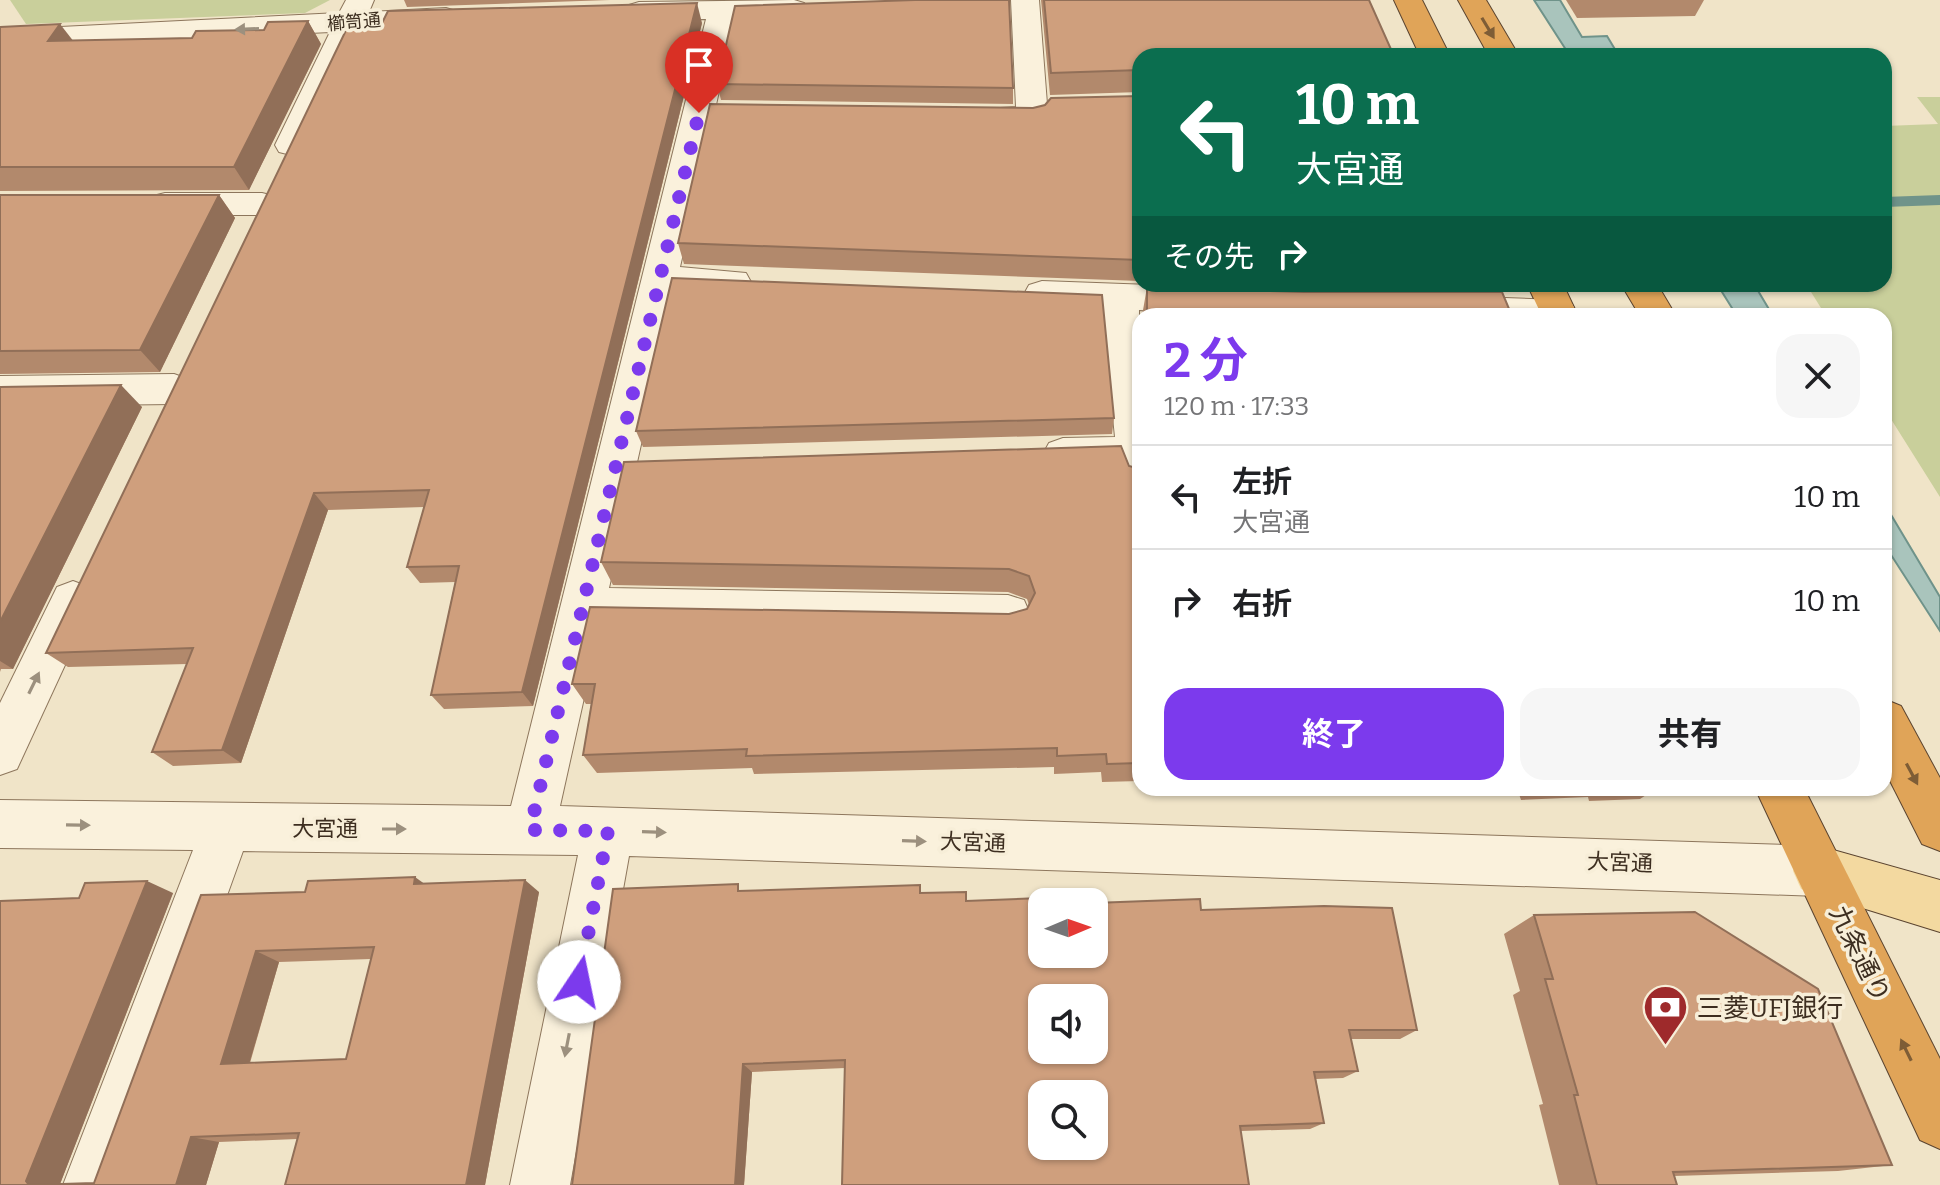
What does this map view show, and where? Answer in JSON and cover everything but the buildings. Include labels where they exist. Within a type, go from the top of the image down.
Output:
[{"type":"highway","points":[[1408,0],[1431,48]]},
{"type":"highway","points":[[1472,0],[1499,48]]},
{"type":"highway","points":[[1892,736],[1940,827]]},
{"type":"highway","name":"九条通り","points":[[1783,796],[1940,1120]]},
{"type":"main road","name":"大宮通","points":[[1819,871],[1940,906]]},
{"type":"street","points":[[953,116],[1032,117],[1047,108],[1025,0]]},
{"type":"street","points":[[615,12],[724,4],[820,8]]},
{"type":"street","points":[[530,830],[583,607],[632,467],[658,279],[715,114],[724,4]]},
{"type":"street","points":[[139,204],[255,219],[356,10]]},
{"type":"street","name":"櫛笥通","points":[[0,39],[308,26],[356,10],[475,16]]},
{"type":"street","points":[[658,279],[770,284]]},
{"type":"street","points":[[1008,293],[1119,297],[1185,292],[1233,301]]},
{"type":"street","points":[[1119,297],[1132,406]]},
{"type":"street","points":[[1420,308],[1555,304]]},
{"type":"street","points":[[0,391],[181,375],[154,431]]},
{"type":"street","points":[[1027,455],[1132,463]]},
{"type":"street","points":[[0,753],[87,571]]},
{"type":"street","points":[[583,607],[1008,614]]},
{"type":"street","points":[[93,1185],[227,827]]},
{"type":"street","name":"大宮通","points":[[4,833],[227,827],[608,831],[1819,871]]},
{"type":"street","points":[[540,1185],[608,831]]},
{"type":"green space","points":[[10,0],[330,0],[305,13],[26,24]]},
{"type":"green space","points":[[1917,97],[1940,97],[1940,497],[1892,421],[1892,308],[1821,308],[1811,292],[1892,292],[1892,126],[1938,124]]},
{"type":"water","points":[[1534,0],[1560,0],[1582,37],[1607,36],[1614,48],[1565,48]]},
{"type":"water","points":[[1722,292],[1759,292],[1768,308],[1732,308]]},
{"type":"water","points":[[1892,516],[1940,597],[1940,631],[1892,556]]},
{"type":"waterway","points":[[1892,202],[1940,200]]},
{"type":"place","name":"三菱UFJ銀行","points":[[1666,1047]]},
{"type":"route","points":[[579,982],[608,831],[530,830],[699,113]]}]
